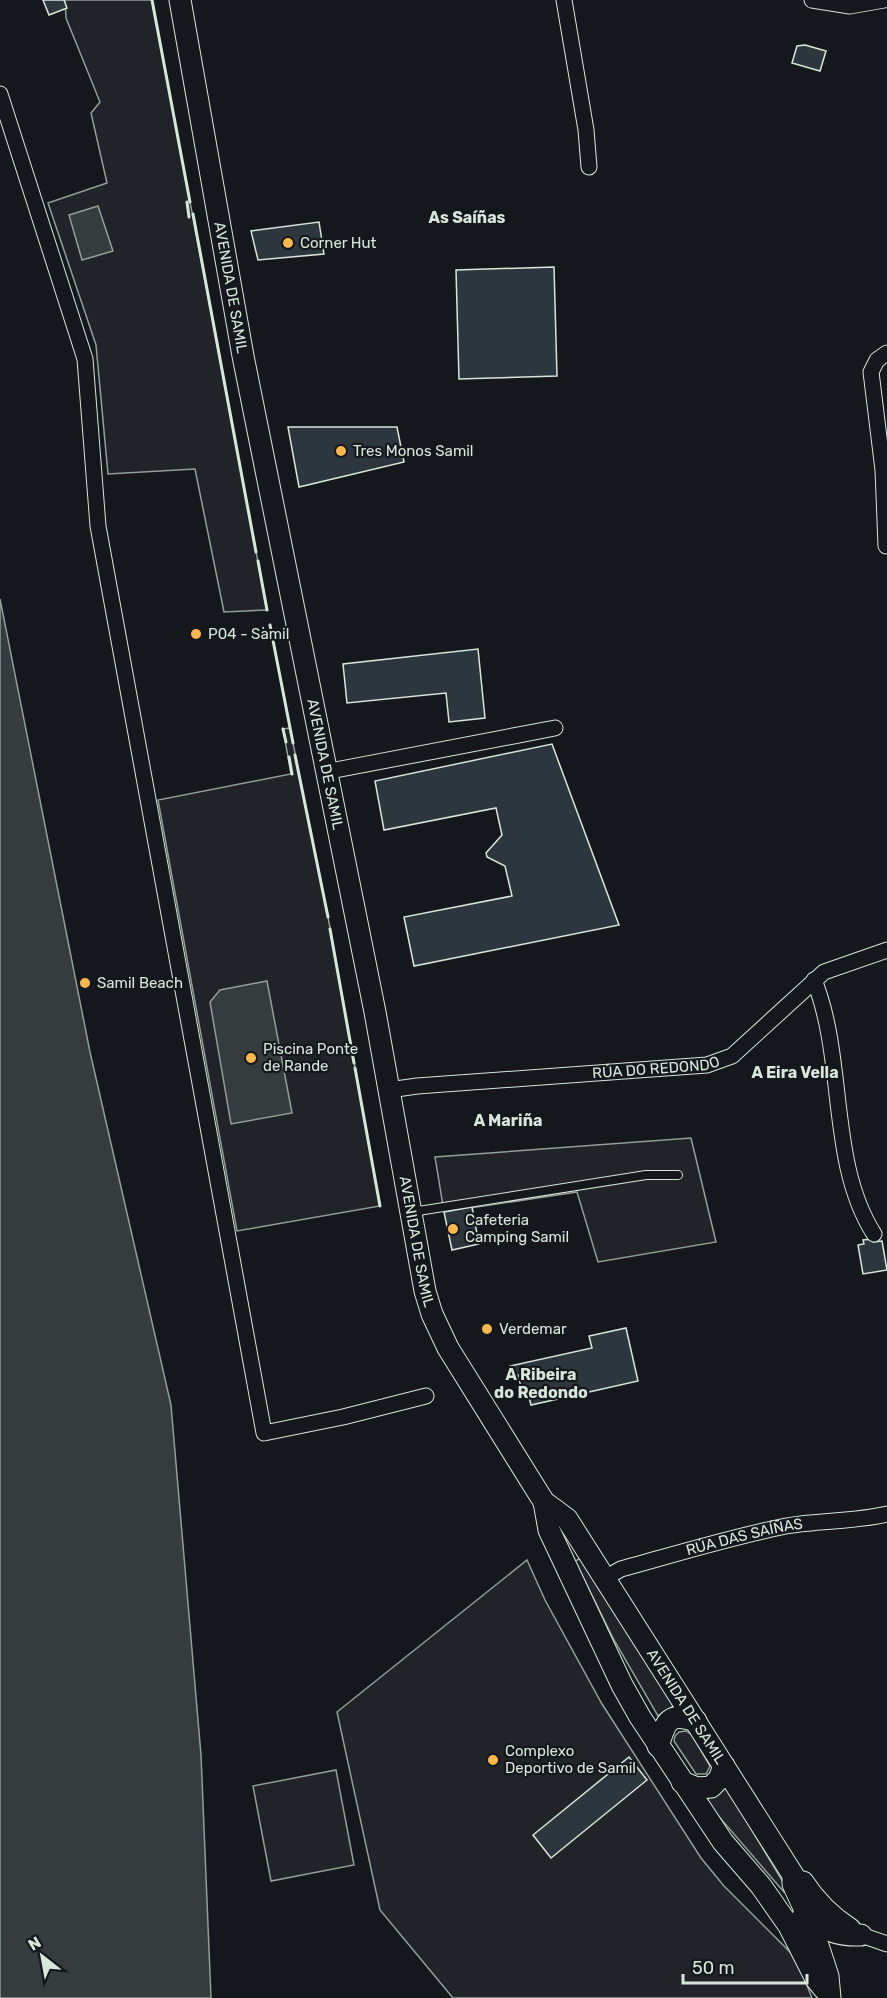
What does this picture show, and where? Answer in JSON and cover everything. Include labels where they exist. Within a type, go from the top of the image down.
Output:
[{"type":"main road","name":"AVENIDA DE SAMIL","points":[[180,0],[243,356],[375,1012],[425,1291],[440,1331],[460,1368],[544,1502],[567,1519],[793,1875],[800,1923]]},
{"type":"main road","name":"AVENIDA DE SAMIL","points":[[544,1502],[549,1530],[622,1685],[658,1746],[723,1842],[760,1886],[800,1923]]},
{"type":"main road","points":[[658,1746],[664,1726],[669,1721],[682,1716],[696,1721]]},
{"type":"main road","points":[[682,1782],[703,1789],[711,1787],[719,1779],[724,1766]]},
{"type":"main road","points":[[793,1875],[801,1879],[816,1902],[853,1935]]},
{"type":"main road","points":[[800,1923],[853,1935]]},
{"type":"main road","points":[[800,1923],[824,1962],[828,1976],[829,1996]]},
{"type":"main road","points":[[800,1923],[816,1979],[829,1996]]},
{"type":"main road","points":[[824,1962],[829,1945],[853,1935]]},
{"type":"street","points":[[564,0],[586,130],[589,167]]},
{"type":"street","points":[[812,0],[850,6],[884,0]]},
{"type":"street","points":[[0,94],[85,359],[98,526],[264,1433],[343,1417],[426,1396]]},
{"type":"street","points":[[886,546],[882,470],[872,372],[877,360],[887,353]]},
{"type":"street","points":[[326,772],[555,728]]},
{"type":"street","name":"RÚA DO REDONDO","points":[[389,1090],[707,1065],[732,1056],[824,972],[887,950]]},
{"type":"street","points":[[814,980],[827,1026],[852,1182],[862,1216],[874,1234]]},
{"type":"street","name":"RÚA DAS SAÍÑAS","points":[[605,1578],[621,1569],[756,1532],[790,1525],[887,1514]]},
{"type":"street","points":[[853,1935],[887,1944]]},
{"type":"lane","points":[[411,1212],[646,1175],[678,1175]]},
{"type":"shaded area","points":[[65,0],[152,0],[267,610],[224,612],[195,469],[108,474],[96,345],[48,203],[107,183],[91,113],[100,102],[66,18]]},
{"type":"shaded area","points":[[98,206],[113,251],[82,260],[69,215]]},
{"type":"shaded area","points":[[0,599],[90,1052],[171,1405],[201,1755],[211,1998],[0,1998]]},
{"type":"shaded area","points":[[290,728],[328,917],[380,1206],[237,1231],[158,800],[291,774],[283,729]]},
{"type":"shaded area","name":"Piscina Ponte de Rande","points":[[267,981],[292,1113],[231,1124],[210,1002],[220,990]]},
{"type":"shaded area","points":[[691,1138],[716,1242],[598,1262],[577,1192],[444,1212],[435,1157]]},
{"type":"shaded area","points":[[581,1558],[675,1705],[658,1716],[614,1640],[575,1561]]},
{"type":"shaded area","name":"Complexo Deportivo de Samil","points":[[527,1560],[545,1600],[602,1704],[701,1858],[724,1886],[796,1958],[812,1998],[453,1998],[380,1910],[337,1712]]},
{"type":"shaded area","points":[[686,1731],[692,1735],[710,1766],[706,1774],[696,1774],[674,1741],[679,1732]]},
{"type":"shaded area","points":[[336,1770],[354,1865],[271,1881],[253,1786]]},
{"type":"shaded area","points":[[726,1787],[786,1887],[784,1892],[708,1804],[707,1799],[717,1795]]},
{"type":"building","points":[[43,0],[64,0],[67,8],[49,15]]},
{"type":"building","points":[[805,45],[826,51],[820,71],[792,63],[797,46]]},
{"type":"building","name":"Corner Hut","points":[[319,222],[324,254],[258,260],[251,231]]},
{"type":"building","points":[[554,267],[557,376],[459,379],[456,270]]},
{"type":"building","points":[[288,427],[397,427],[404,462],[299,487]]},
{"type":"building","points":[[478,649],[485,718],[449,722],[446,693],[347,703],[343,664]]},
{"type":"building","points":[[552,744],[619,925],[414,966],[404,917],[512,896],[505,866],[487,857],[486,853],[502,835],[496,808],[384,830],[375,781]]},
{"type":"building","points":[[472,1207],[479,1244],[452,1250],[444,1212]]},
{"type":"building","points":[[872,1239],[873,1242],[882,1241],[887,1270],[863,1274],[858,1245],[864,1244],[863,1240]]},
{"type":"building","points":[[626,1328],[638,1381],[531,1405],[527,1390],[522,1391],[518,1375],[513,1376],[510,1366],[592,1348],[589,1336]]},
{"type":"building","points":[[629,1757],[647,1780],[551,1858],[533,1835]]},
{"type":"fence","points":[[263,627],[266,641]]},
{"type":"wall","points":[[152,0],[190,202]]},
{"type":"wall","points":[[187,202],[189,217]]},
{"type":"wall","points":[[193,214],[256,552]]},
{"type":"wall","points":[[258,561],[267,610]]},
{"type":"wall","points":[[270,625],[293,743]]},
{"type":"wall","points":[[283,729],[286,742]]},
{"type":"wall","points":[[295,755],[328,917]]},
{"type":"wall","points":[[289,757],[292,774]]},
{"type":"wall","points":[[330,929],[354,1063]]},
{"type":"wall","points":[[355,1068],[380,1206]]},
{"type":"place","name":"Corner Hut","points":[[288,243]]},
{"type":"place","name":"Tres Monos Samil","points":[[341,451]]},
{"type":"place","name":"P04 - Samil","points":[[196,634]]},
{"type":"place","name":"Samil Beach","points":[[85,983]]},
{"type":"place","name":"Piscina Ponte de Rande","points":[[251,1058]]},
{"type":"place","name":"Cafeteria Camping Samil","points":[[453,1229]]},
{"type":"place","name":"Verdemar","points":[[487,1329]]},
{"type":"place","name":"Complexo Deportivo de Samil","points":[[493,1760]]},
{"type":"district","name":"As Saíñas","points":[[467,217]]},
{"type":"district","name":"A Eira Vella","points":[[795,1072]]},
{"type":"district","name":"A Mariña","points":[[508,1120]]},
{"type":"district","name":"A Ribeira do Redondo","points":[[541,1383]]}]
